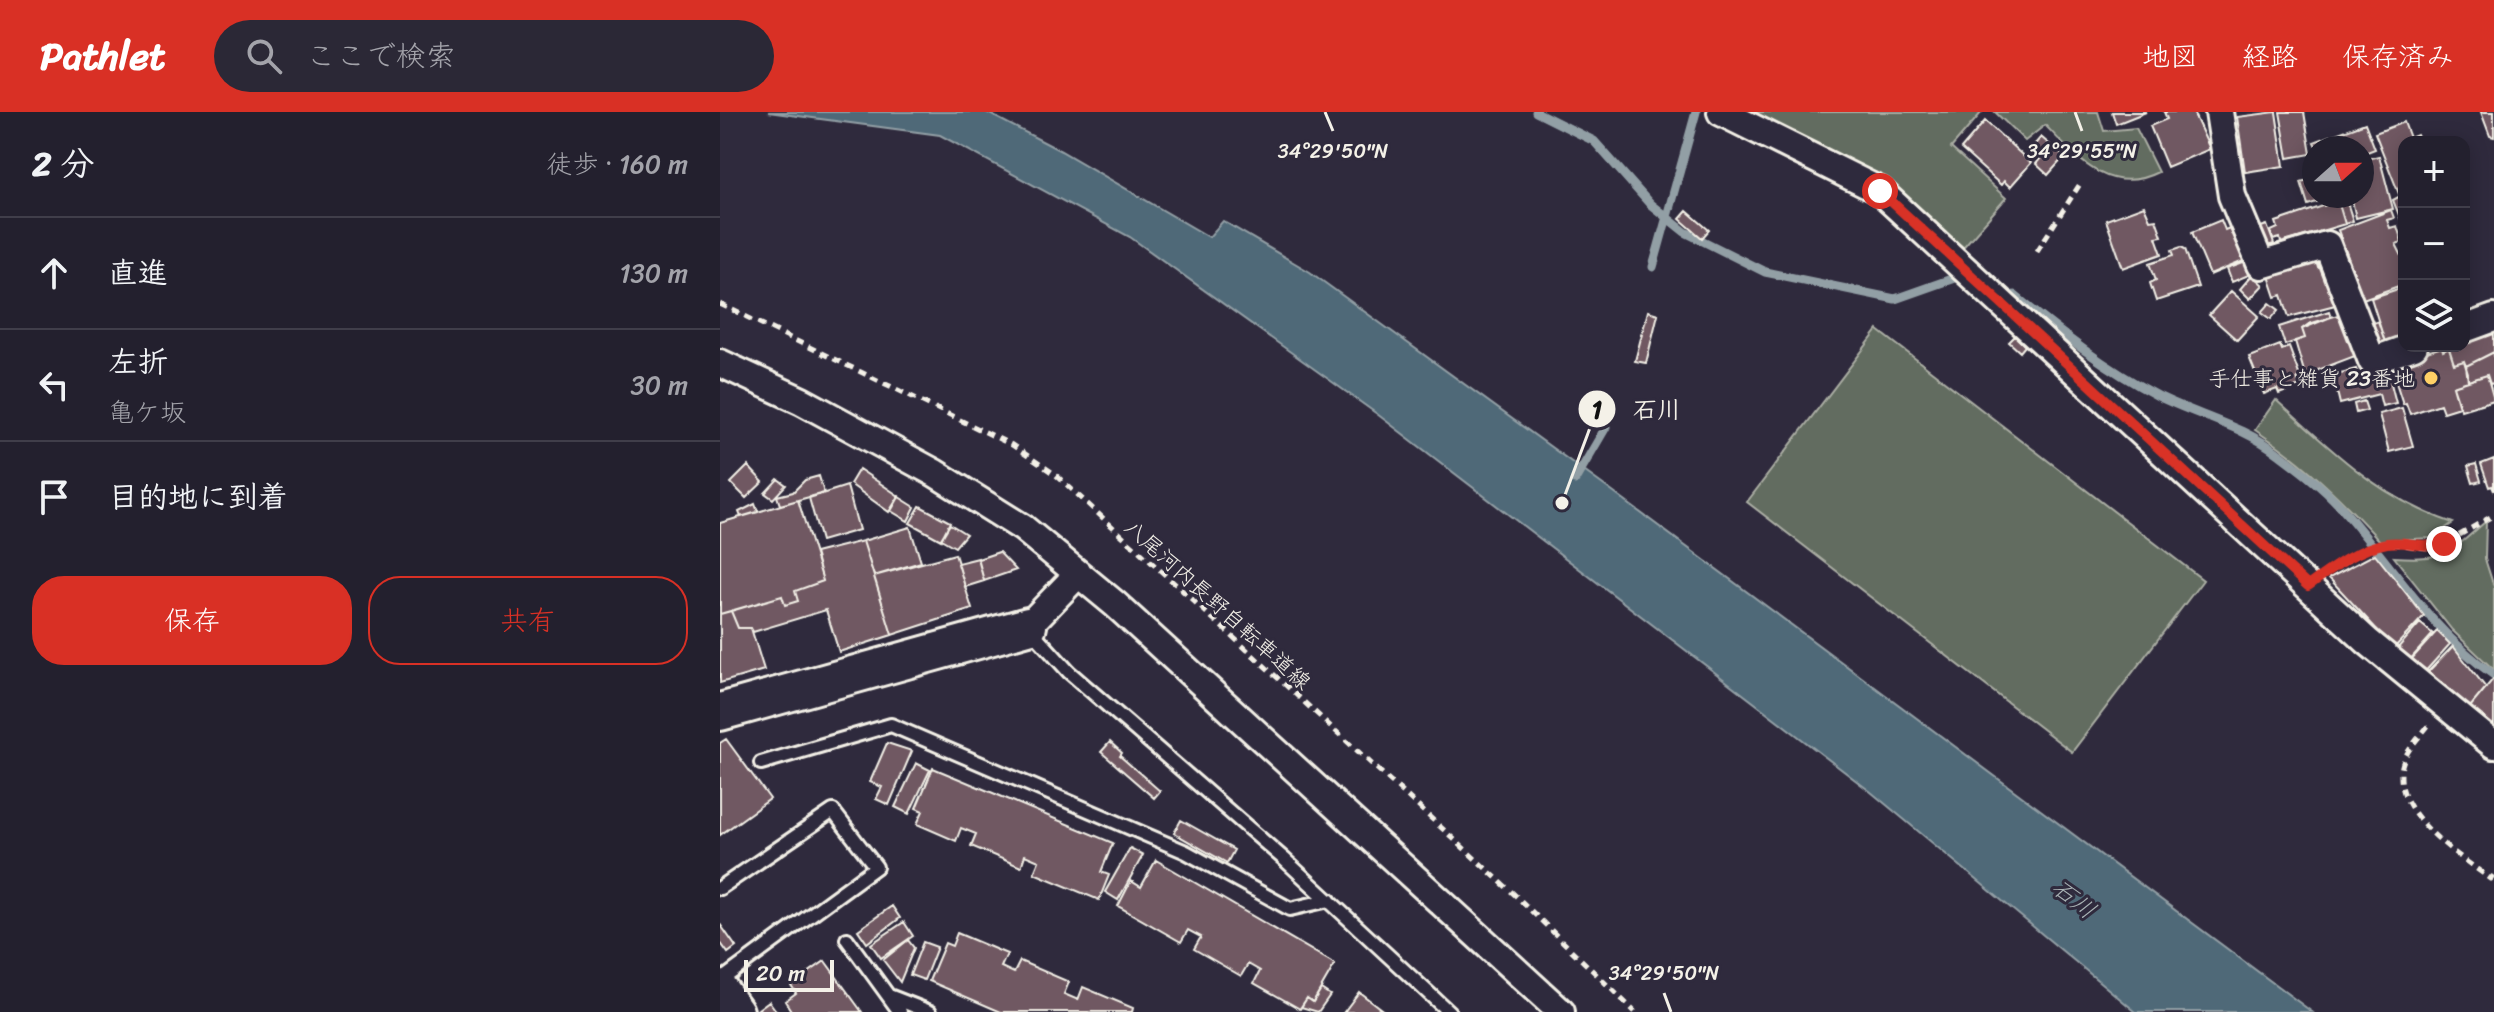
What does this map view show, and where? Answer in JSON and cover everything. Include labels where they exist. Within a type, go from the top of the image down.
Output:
[{"type":"street","points":[[1721,112],[1880,191],[2308,586],[2443,706],[2494,745]]},
{"type":"street","points":[[2219,112],[2232,196],[2261,265],[2327,245],[2372,361],[2398,352]]},
{"type":"street","points":[[2470,327],[2494,318]]},
{"type":"street","points":[[720,363],[802,401],[935,473],[1023,528],[1444,902],[1561,1012]]},
{"type":"street","points":[[720,712],[1028,626],[1078,574]]},
{"type":"street","points":[[720,991],[735,1012]]},
{"type":"lane","points":[[1028,626],[1069,672],[1329,900],[1449,1012]]},
{"type":"lane","points":[[761,763],[891,725],[1186,852],[1290,909],[1329,900]]},
{"type":"lane","points":[[720,888],[833,811],[876,867],[720,981]]},
{"type":"lane","points":[[847,939],[900,1012]]},
{"type":"lane","points":[[889,996],[930,1012]]},
{"type":"path","points":[[2037,251],[2080,184]]},
{"type":"path","name":"八尾河内長野自転車道線","points":[[720,304],[1012,445],[1056,475],[1516,896],[1635,1012]]},
{"type":"path","points":[[2308,586],[2368,548],[2389,543],[2428,548],[2444,544],[2494,515]]},
{"type":"path","points":[[2443,706],[2406,754],[2400,775],[2410,805],[2442,844],[2493,879]]},
{"type":"green space","points":[[1749,112],[1982,112],[1951,148],[2006,198],[1959,252],[1884,177]]},
{"type":"green space","points":[[1995,112],[2098,112],[2104,131],[2136,128],[2158,172],[2140,179],[2109,177],[2082,161],[2045,125],[2025,141]]},
{"type":"green space","points":[[1878,330],[2203,580],[2072,752],[1747,502]]},
{"type":"green space","points":[[2276,400],[2337,455],[2379,486],[2401,500],[2453,523],[2431,538],[2380,541],[2321,481],[2255,430]]},
{"type":"green space","points":[[2486,521],[2485,559],[2494,587],[2494,670],[2452,630],[2394,557],[2436,556],[2454,548]]},
{"type":"water","points":[[768,112],[986,112],[1061,151],[1209,237],[1223,221],[1310,272],[1606,487],[2312,1012],[2136,1012],[1871,792],[1377,414],[1130,237],[940,135]]},
{"type":"building","points":[[2112,112],[2146,112],[2116,124]]},
{"type":"building","points":[[2164,112],[2193,112],[2210,149],[2167,167],[2150,126],[2167,119]]},
{"type":"building","points":[[2276,112],[2284,166],[2245,172],[2237,117]]},
{"type":"building","points":[[2280,112],[2304,112],[2308,136],[2302,136],[2302,156],[2288,158]]},
{"type":"building","points":[[2481,112],[2494,112],[2494,137],[2490,136]]},
{"type":"building","points":[[1985,121],[2031,163],[2010,187],[2004,181],[2001,185],[1961,149]]},
{"type":"building","points":[[2404,122],[2409,136],[2398,136],[2398,191],[2375,133]]},
{"type":"building","points":[[2365,123],[2370,136],[2330,136]]},
{"type":"building","points":[[2041,137],[2064,157],[2048,175],[2036,164],[2040,159],[2030,150]]},
{"type":"building","points":[[2379,156],[2393,209],[2356,218],[2354,208],[2374,208],[2374,157]]},
{"type":"building","points":[[2144,206],[2150,220],[2156,219],[2162,236],[2156,237],[2162,254],[2123,268],[2106,220]]},
{"type":"building","points":[[2317,208],[2340,208],[2345,224],[2281,243],[2280,238],[2273,240],[2271,231],[2278,228],[2276,222]]},
{"type":"building","points":[[2340,208],[2349,208],[2353,221],[2345,224]]},
{"type":"building","points":[[2391,210],[2394,218],[2387,220],[2390,228],[2397,226],[2398,229],[2398,286],[2363,299],[2338,230]]},
{"type":"building","points":[[1687,211],[1709,230],[1702,238],[1680,219]]},
{"type":"building","points":[[2221,220],[2225,230],[2232,227],[2246,260],[2210,275],[2192,232]]},
{"type":"building","points":[[2267,225],[2274,244],[2261,248],[2255,229]]},
{"type":"building","points":[[2185,249],[2198,287],[2156,301],[2150,283],[2156,280],[2150,263],[2174,255],[2172,250]]},
{"type":"building","points":[[2315,258],[2318,268],[2327,265],[2339,304],[2289,317],[2282,295],[2276,297],[2268,273]]},
{"type":"building","points":[[2246,262],[2251,274],[2232,282],[2227,269]]},
{"type":"building","points":[[2252,275],[2263,285],[2250,299],[2240,289]]},
{"type":"building","points":[[2398,289],[2398,338],[2385,342],[2371,298]]},
{"type":"building","points":[[2231,291],[2259,316],[2237,340],[2209,315]]},
{"type":"building","points":[[2270,303],[2279,310],[2271,319],[2262,312]]},
{"type":"building","points":[[1648,311],[1658,314],[1646,363],[1635,361]]},
{"type":"building","points":[[2329,311],[2331,317],[2302,329],[2305,338],[2285,345],[2279,327]]},
{"type":"building","points":[[2341,314],[2355,356],[2305,375],[2295,341],[2305,338],[2302,329]]},
{"type":"building","points":[[2378,321],[2385,342],[2379,345],[2371,324]]},
{"type":"building","points":[[2494,330],[2494,352],[2466,366],[2464,361],[2454,364],[2450,352],[2470,352],[2470,338]]},
{"type":"building","points":[[2015,336],[2025,346],[2020,352],[2009,342]]},
{"type":"building","points":[[2280,345],[2282,350],[2289,347],[2300,377],[2297,378],[2300,386],[2279,394],[2277,389],[2264,394],[2249,357]]},
{"type":"building","name":"手仕事と雑貨 23番地","points":[[2427,352],[2450,352],[2454,364],[2464,361],[2468,374],[2468,381],[2453,386],[2459,407],[2443,412],[2440,404],[2410,414],[2406,403],[2403,404],[2390,364]]},
{"type":"building","points":[[2494,352],[2494,383],[2490,384],[2487,375],[2468,381],[2466,366]]},
{"type":"building","points":[[2387,368],[2396,403],[2382,406],[2379,394],[2340,404],[2333,375],[2356,369],[2358,375]]},
{"type":"building","points":[[2487,375],[2494,400],[2461,410],[2453,386]]},
{"type":"building","points":[[2364,401],[2367,410],[2356,413],[2354,404]]},
{"type":"building","points":[[2402,408],[2413,446],[2389,452],[2379,414]]},
{"type":"building","points":[[2494,459],[2494,491],[2492,486],[2489,487],[2481,464]]},
{"type":"building","points":[[2476,464],[2481,481],[2473,483],[2468,466]]},
{"type":"building","points":[[748,466],[763,482],[746,498],[731,483]]},
{"type":"building","points":[[859,469],[899,496],[889,512],[850,484]]},
{"type":"building","points":[[819,476],[824,493],[780,505],[777,496],[793,492],[805,480]]},
{"type":"building","points":[[778,479],[786,485],[773,499],[765,493]]},
{"type":"building","points":[[847,486],[859,530],[821,541],[809,498]]},
{"type":"building","points":[[899,497],[915,507],[908,521],[891,511]]},
{"type":"building","points":[[798,500],[823,581],[795,591],[798,601],[785,605],[782,596],[720,614],[720,523]]},
{"type":"building","points":[[755,504],[758,512],[741,517],[739,512]]},
{"type":"building","points":[[920,506],[950,522],[941,540],[910,523]]},
{"type":"building","points":[[950,524],[966,534],[955,547],[941,539]]},
{"type":"building","points":[[910,527],[921,562],[874,576],[863,541]]},
{"type":"building","points":[[863,541],[892,635],[839,652],[826,610],[753,632],[751,628],[738,628],[731,611],[782,596],[785,605],[798,601],[795,591],[823,581],[815,553]]},
{"type":"building","points":[[999,552],[1016,570],[984,581],[978,559]]},
{"type":"building","points":[[955,554],[972,609],[892,635],[874,576]]},
{"type":"building","points":[[2375,554],[2424,616],[2394,648],[2329,578]]},
{"type":"building","points":[[978,558],[984,581],[965,587],[958,563]]},
{"type":"building","points":[[731,611],[738,628],[751,628],[764,670],[720,683],[720,614]]},
{"type":"building","points":[[2420,623],[2433,634],[2408,662],[2396,650]]},
{"type":"building","points":[[2437,631],[2450,644],[2422,675],[2408,663]]},
{"type":"building","points":[[2453,646],[2486,688],[2465,713],[2423,677]]},
{"type":"building","points":[[2494,680],[2494,737],[2465,713]]},
{"type":"building","points":[[726,739],[770,799],[720,835],[720,743]]},
{"type":"building","points":[[1110,742],[1122,753],[1120,756],[1160,791],[1154,798],[1101,752]]},
{"type":"building","points":[[887,743],[912,751],[889,805],[876,799],[882,787],[870,782]]},
{"type":"building","points":[[916,763],[930,770],[909,814],[895,807]]},
{"type":"building","points":[[933,768],[1113,843],[1101,872],[1109,875],[1099,900],[1034,873],[1039,861],[1025,855],[1021,867],[971,846],[976,834],[961,828],[956,841],[917,824],[923,811],[916,808]]},
{"type":"building","points":[[1181,820],[1234,850],[1227,863],[1174,833]]},
{"type":"building","points":[[1130,848],[1143,855],[1118,900],[1105,892]]},
{"type":"building","points":[[1156,860],[1335,964],[1313,1002],[1307,998],[1300,1009],[1254,983],[1260,971],[1248,964],[1241,976],[1194,949],[1201,937],[1188,930],[1181,942],[1118,906],[1131,881],[1141,887]]},
{"type":"building","points":[[892,906],[900,918],[867,943],[858,930]]},
{"type":"building","points":[[904,922],[913,936],[881,958],[871,944]]},
{"type":"building","points":[[720,924],[736,947],[728,953],[720,942]]},
{"type":"building","points":[[957,933],[1007,954],[1001,967],[1014,973],[1020,961],[1069,982],[1064,994],[1078,1000],[1083,987],[1133,1008],[1132,1012],[1001,1012],[929,981],[945,943],[952,946]]},
{"type":"building","points":[[908,940],[914,948],[900,982],[883,960]]},
{"type":"building","points":[[923,942],[937,947],[924,980],[910,975]]},
{"type":"building","points":[[825,961],[862,1012],[792,1012],[785,1001],[796,993],[791,985]]},
{"type":"building","points":[[1321,989],[1330,995],[1318,1012],[1301,1007],[1307,998],[1313,1002]]},
{"type":"building","points":[[1359,992],[1385,1012],[1344,1012]]},
{"type":"building","points":[[769,1001],[777,1012],[761,1012],[758,1009]]},
{"type":"waterway","points":[[1536,112],[1594,141],[1650,204],[1685,232],[1765,272],[1895,299],[1960,276],[1964,279]]},
{"type":"waterway","points":[[1653,267],[1696,112]]},
{"type":"waterway","points":[[2003,301],[2014,295],[2066,337],[2120,374],[2158,396],[2251,436],[2318,484],[2339,505],[2430,617],[2471,658],[2494,675]]},
{"type":"waterway","points":[[1575,480],[1606,427]]},
{"type":"place","name":"手仕事と雑貨 23番地","points":[[2431,378]]},
{"type":"place","name":"石川","points":[[1562,503]]},
{"type":"route","points":[[1880,191],[2308,586],[2368,548],[2389,543],[2428,548],[2444,544]]}]
